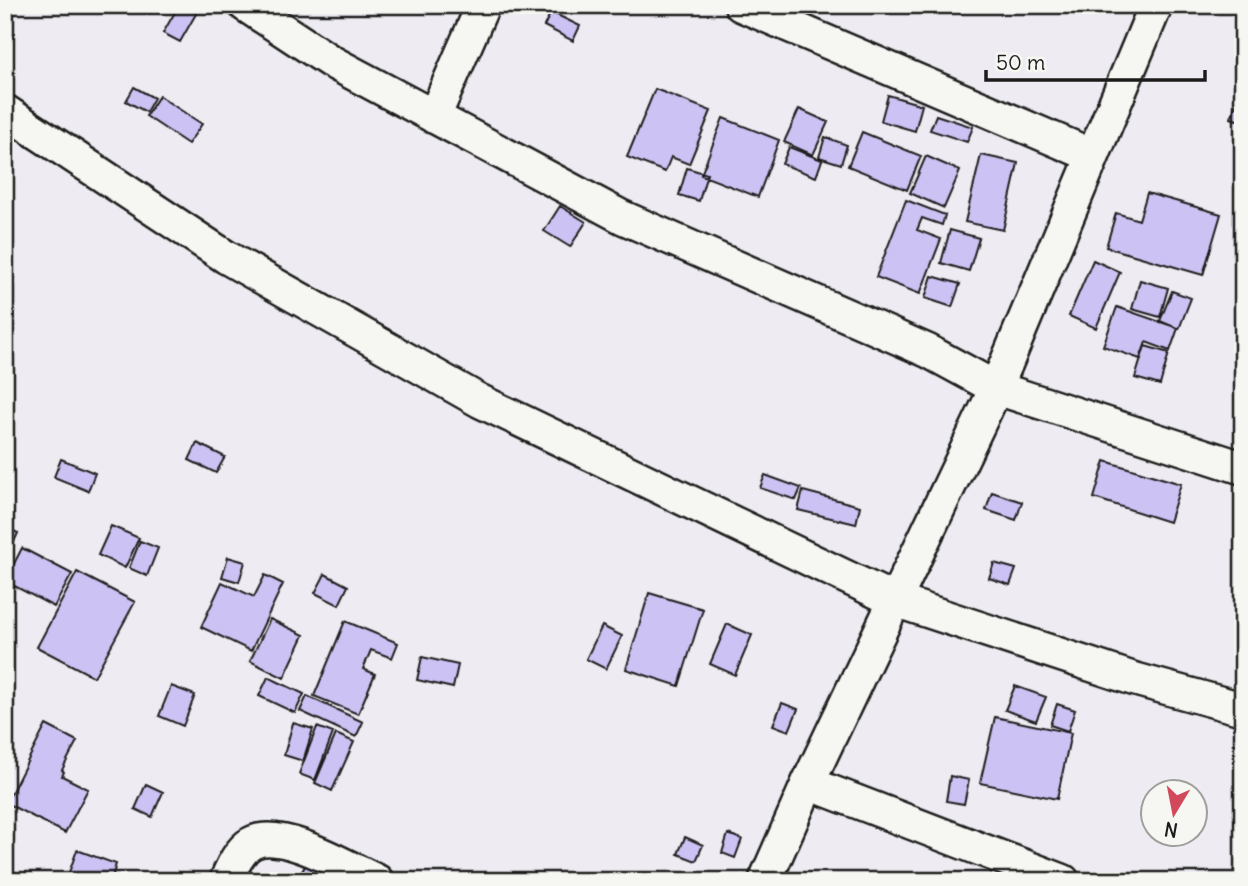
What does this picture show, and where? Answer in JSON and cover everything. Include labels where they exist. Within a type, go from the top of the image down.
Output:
[{"type":"street","points":[[245,5],[330,61],[622,217],[928,351],[996,388],[1243,468]]},
{"type":"street","points":[[434,117],[483,5]]},
{"type":"street","points":[[741,5],[796,16],[1091,155]]},
{"type":"street","points":[[765,881],[808,783],[996,388],[1091,155],[1156,5]]},
{"type":"street","points":[[5,111],[226,257],[480,401],[894,600],[1135,679],[1243,709]]},
{"type":"street","points":[[808,783],[1063,881]]},
{"type":"street","points":[[226,881],[232,866],[252,842],[274,838],[377,881]]},
{"type":"building","points":[[179,5],[201,5],[180,42],[163,33]]},
{"type":"building","points":[[551,12],[580,26],[573,41],[544,26]]},
{"type":"building","points":[[134,87],[154,98],[146,112],[126,101]]},
{"type":"building","points":[[655,89],[711,111],[689,164],[671,157],[665,172],[627,157]]},
{"type":"building","points":[[888,95],[922,105],[915,131],[881,121]]},
{"type":"building","points":[[159,96],[202,124],[188,144],[146,116]]},
{"type":"building","points":[[1236,104],[1243,106],[1243,122],[1231,118]]},
{"type":"building","points":[[799,109],[828,122],[813,155],[784,142]]},
{"type":"building","points":[[936,115],[973,127],[967,142],[930,130]]},
{"type":"building","points":[[723,118],[779,140],[758,197],[701,175]]},
{"type":"building","points":[[862,132],[921,156],[907,190],[848,166]]},
{"type":"building","points":[[825,137],[847,145],[841,164],[819,157]]},
{"type":"building","points":[[789,147],[822,160],[816,177],[782,164]]},
{"type":"building","points":[[981,155],[1018,163],[1003,230],[965,222]]},
{"type":"building","points":[[926,156],[960,171],[944,208],[910,193]]},
{"type":"building","points":[[687,168],[707,174],[699,201],[679,195]]},
{"type":"building","points":[[1147,193],[1221,214],[1203,275],[1106,247],[1116,213],[1139,220]]},
{"type":"building","points":[[906,200],[945,215],[942,225],[922,218],[917,230],[941,239],[920,294],[876,277]]},
{"type":"building","points":[[560,206],[586,222],[570,247],[544,231]]},
{"type":"building","points":[[950,230],[979,238],[969,271],[941,263]]},
{"type":"building","points":[[1093,260],[1120,272],[1096,328],[1069,316]]},
{"type":"building","points":[[932,276],[960,284],[952,307],[925,298]]},
{"type":"building","points":[[1140,280],[1168,288],[1160,317],[1132,309]]},
{"type":"building","points":[[1172,291],[1191,298],[1179,329],[1160,321]]},
{"type":"building","points":[[1117,307],[1178,328],[1170,351],[1146,342],[1140,359],[1103,346]]},
{"type":"building","points":[[1145,346],[1169,353],[1160,385],[1135,378]]},
{"type":"building","points":[[197,443],[225,457],[216,473],[189,460]]},
{"type":"building","points":[[61,459],[95,473],[88,491],[54,477]]},
{"type":"building","points":[[1105,461],[1181,484],[1169,522],[1094,498]]},
{"type":"building","points":[[765,475],[801,488],[796,500],[760,488]]},
{"type":"building","points":[[803,491],[860,506],[856,524],[798,510]]},
{"type":"building","points":[[992,492],[1022,502],[1016,520],[986,510]]},
{"type":"building","points":[[111,526],[139,538],[125,568],[98,555]]},
{"type":"building","points":[[5,527],[18,533],[5,562]]},
{"type":"building","points":[[140,541],[158,548],[147,576],[129,568]]},
{"type":"building","points":[[22,548],[72,574],[54,607],[5,581]]},
{"type":"building","points":[[228,557],[245,562],[239,582],[222,577]]},
{"type":"building","points":[[994,563],[1016,569],[1010,585],[989,578]]},
{"type":"building","points":[[77,572],[135,602],[94,677],[37,647]]},
{"type":"building","points":[[325,574],[348,586],[339,605],[315,593]]},
{"type":"building","points":[[265,575],[283,584],[251,651],[201,627],[222,582],[254,597]]},
{"type":"building","points":[[649,593],[703,609],[679,686],[626,669]]},
{"type":"building","points":[[270,619],[304,635],[284,678],[250,661]]},
{"type":"building","points":[[345,621],[398,643],[392,658],[371,650],[363,669],[375,674],[358,714],[314,696]]},
{"type":"building","points":[[727,624],[752,635],[735,675],[710,664]]},
{"type":"building","points":[[602,626],[622,636],[606,669],[586,659]]},
{"type":"building","points":[[422,657],[458,665],[453,688],[417,680]]},
{"type":"building","points":[[268,677],[304,694],[295,713],[259,696]]},
{"type":"building","points":[[171,686],[195,695],[183,726],[159,716]]},
{"type":"building","points":[[1015,686],[1046,697],[1036,721],[1005,710]]},
{"type":"building","points":[[307,696],[363,722],[356,737],[300,711]]},
{"type":"building","points":[[782,703],[798,709],[789,731],[773,725]]},
{"type":"building","points":[[1057,704],[1075,710],[1068,731],[1050,725]]},
{"type":"building","points":[[995,717],[1071,733],[1057,799],[980,783]]},
{"type":"building","points":[[293,723],[313,729],[303,761],[284,755]]},
{"type":"building","points":[[46,725],[77,741],[62,770],[62,776],[88,789],[65,833],[6,803]]},
{"type":"building","points":[[317,727],[333,733],[315,780],[299,774]]},
{"type":"building","points":[[336,734],[354,742],[332,791],[315,783]]},
{"type":"building","points":[[950,776],[969,780],[964,804],[946,801]]},
{"type":"building","points":[[146,784],[163,792],[152,817],[135,809]]},
{"type":"building","points":[[728,834],[742,839],[735,858],[722,853]]},
{"type":"building","points":[[685,837],[703,845],[696,861],[678,854]]},
{"type":"building","points":[[77,850],[116,864],[111,881],[66,881]]},
{"type":"building","points":[[306,864],[335,881],[297,881]]}]
